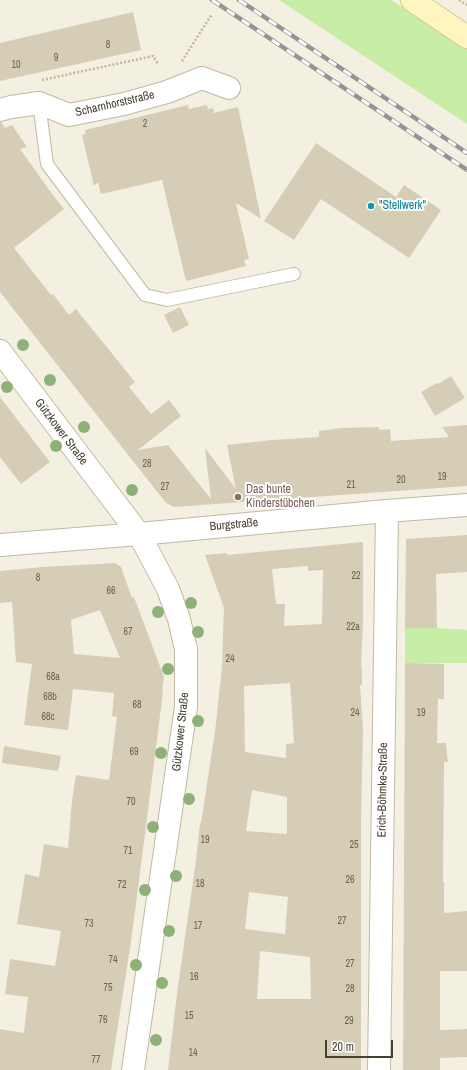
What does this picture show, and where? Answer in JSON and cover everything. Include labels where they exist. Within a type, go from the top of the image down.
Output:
[{"type":"main road","points":[[412,0],[467,37]]},
{"type":"street","name":"Scharnhorststraße","points":[[0,110],[39,103],[69,115],[124,104],[166,92],[202,78],[229,88]]},
{"type":"street","name":"Gützkower Straße","points":[[0,351],[138,534],[168,589],[179,619],[186,649],[186,708],[133,1070]]},
{"type":"street","name":"Burgstraße","points":[[0,545],[138,534],[387,510],[467,505]]},
{"type":"street","name":"Erich-Böhmke-Straße","points":[[379,1070],[387,510]]},
{"type":"lane","points":[[39,103],[47,164],[145,295],[167,300],[294,274]]},
{"type":"path","points":[[459,0],[467,5]]},
{"type":"path","points":[[181,63],[212,14]]},
{"type":"path","points":[[38,81],[153,56],[158,64]]},
{"type":"green space","points":[[279,0],[391,0],[467,48],[467,124]]},
{"type":"green space","points":[[405,628],[467,630],[467,663],[405,663]]},
{"type":"building","points":[[133,12],[141,50],[0,81],[0,43]]},
{"type":"building","points":[[188,105],[189,109],[207,105],[208,109],[213,108],[214,113],[238,107],[261,219],[236,203],[249,259],[244,260],[246,266],[186,281],[162,180],[101,194],[98,182],[94,186],[82,135],[86,134],[85,130]]},
{"type":"building","points":[[0,122],[5,128],[12,125],[27,147],[20,149],[64,209],[14,248],[51,295],[53,294],[69,315],[76,309],[135,382],[129,387],[151,414],[169,400],[181,416],[138,450],[168,445],[211,499],[205,448],[236,489],[227,445],[319,437],[319,431],[341,428],[379,427],[379,430],[390,429],[391,441],[449,437],[442,427],[467,425],[467,486],[174,507],[166,503],[0,292]]},
{"type":"building","name":"\"Stellwerk\"","points":[[316,143],[396,197],[404,185],[441,210],[409,258],[321,199],[294,240],[264,221]]},
{"type":"building","points":[[180,307],[189,325],[173,333],[164,315]]},
{"type":"building","points":[[451,376],[465,398],[435,416],[421,392]]},
{"type":"building","points":[[0,397],[50,462],[21,484],[0,457]]},
{"type":"building","points":[[467,535],[467,572],[436,574],[437,628],[405,628],[406,539]]},
{"type":"building","points":[[363,542],[362,685],[360,685],[363,729],[361,823],[361,1070],[168,1070],[200,823],[215,732],[222,667],[224,608],[205,555],[227,553],[227,555]],"holes":[[[308,566],[308,571],[323,570],[322,624],[284,626],[285,604],[276,604],[272,569]],[[290,683],[294,743],[286,744],[286,758],[245,752],[244,686]],[[252,790],[287,797],[287,834],[246,831]],[[249,892],[288,897],[285,934],[245,929]],[[260,951],[310,957],[311,999],[257,999]]]},
{"type":"building","points":[[115,563],[121,567],[164,677],[131,942],[111,1070],[0,1070],[0,1029],[24,1033],[28,997],[5,994],[10,959],[55,966],[61,931],[17,924],[25,874],[39,877],[44,844],[68,848],[72,800],[76,775],[109,780],[117,717],[112,716],[114,693],[73,689],[68,730],[24,725],[32,664],[16,662],[12,602],[0,603],[0,571]],"holes":[[[100,610],[120,658],[74,654],[71,620]]]},
{"type":"building","points":[[405,663],[444,664],[444,699],[438,699],[437,743],[446,743],[448,762],[444,762],[444,913],[467,911],[467,971],[440,971],[440,1030],[467,1029],[467,1057],[440,1058],[440,1070],[403,1070]]},
{"type":"building","points":[[4,746],[61,756],[58,771],[2,763]]},
{"type":"railway","points":[[212,0],[467,170]]},
{"type":"railway","points":[[239,0],[467,153]]},
{"type":"place","name":"\"Stellwerk\"","points":[[371,206]]},
{"type":"place","name":"Das bunte Kinderstübchen","points":[[238,497]]}]
